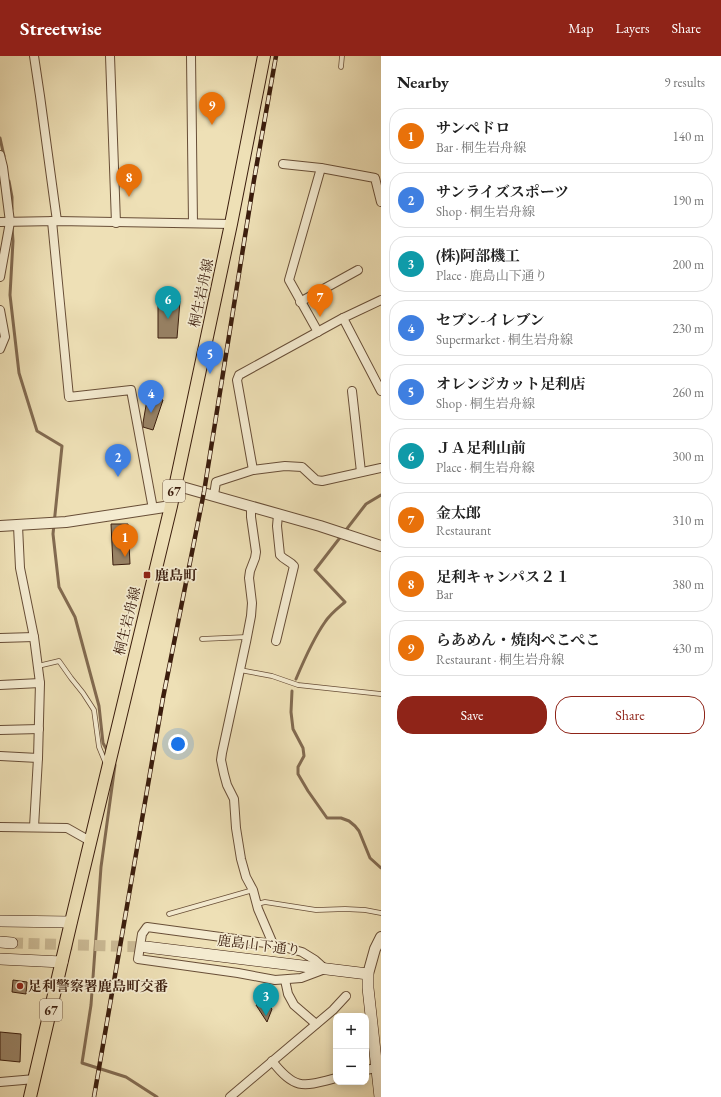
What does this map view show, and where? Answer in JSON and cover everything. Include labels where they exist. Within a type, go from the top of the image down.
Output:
[{"type":"main road","name":"桐生岩舟線","points":[[30,1097],[175,485],[231,224],[264,56]]},
{"type":"main road","points":[[0,921],[71,922]]},
{"type":"main road","points":[[0,942],[12,943]]},
{"type":"main road","name":"鹿島山下通り","points":[[146,947],[368,974]]},
{"type":"main road","points":[[0,959],[62,962]]},
{"type":"main road","points":[[368,974],[375,1068],[380,1097]]},
{"type":"street","points":[[34,56],[54,221],[69,397],[131,390],[153,509]]},
{"type":"street","points":[[110,56],[116,223]]},
{"type":"street","points":[[191,56],[193,223]]},
{"type":"street","points":[[0,155],[10,222],[0,277]]},
{"type":"street","points":[[283,164],[321,168],[375,178],[381,202]]},
{"type":"street","points":[[318,332],[289,280],[321,168]]},
{"type":"street","points":[[0,222],[54,221],[231,224]]},
{"type":"street","points":[[300,302],[358,270]]},
{"type":"street","points":[[253,470],[237,380],[239,375],[343,318],[381,300]]},
{"type":"street","points":[[0,310],[5,337],[0,349]]},
{"type":"street","points":[[343,318],[381,391]]},
{"type":"street","points":[[352,391],[361,472]]},
{"type":"street","points":[[214,495],[216,482],[253,470],[285,466],[302,467],[316,480],[322,481],[381,468]]},
{"type":"street","points":[[175,485],[320,526],[381,546]]},
{"type":"street","points":[[0,526],[66,522],[170,506]]},
{"type":"street","points":[[251,507],[250,517],[256,552],[250,571],[252,603],[247,637],[221,760],[227,785],[234,799],[236,828],[241,859],[246,877],[273,944]]},
{"type":"street","points":[[276,642],[294,566],[292,563],[283,559],[280,555],[277,526],[278,515]]},
{"type":"street","points":[[18,526],[20,568],[34,637],[40,683],[34,827]]},
{"type":"street","points":[[0,638],[34,637]]},
{"type":"street","points":[[0,684],[40,683]]},
{"type":"street","points":[[0,730],[39,729]]},
{"type":"street","points":[[0,756],[38,758]]},
{"type":"street","points":[[0,827],[67,828],[90,840]]},
{"type":"street","points":[[147,927],[273,944],[302,952],[316,960],[325,969],[301,978],[275,980],[238,973],[138,959],[142,934],[147,927]]},
{"type":"street","points":[[368,974],[375,949],[381,937]]},
{"type":"street","points":[[285,980],[288,994],[294,1005],[316,1024]]},
{"type":"street","points":[[230,1097],[334,1010],[346,996]]},
{"type":"street","points":[[272,1061],[290,1081],[302,1084],[313,1084],[333,1079]]},
{"type":"street","points":[[0,1082],[35,1079]]},
{"type":"lane","points":[[342,56],[342,67]]},
{"type":"lane","points":[[202,639],[247,637]]},
{"type":"lane","points":[[38,666],[59,661],[70,678],[84,693],[94,710],[99,747],[108,768]]},
{"type":"lane","points":[[240,670],[272,676],[298,685],[381,694]]},
{"type":"lane","points":[[169,914],[252,890]]},
{"type":"lane","points":[[256,904],[264,902],[316,910],[345,909],[365,910],[381,913]]},
{"type":"building","points":[[158,301],[180,301],[177,338],[158,338]]},
{"type":"building","points":[[148,394],[163,400],[153,430],[143,427]]},
{"type":"building","points":[[111,524],[128,524],[130,564],[113,565]]},
{"type":"building","points":[[13,980],[27,982],[26,994],[12,992]]},
{"type":"building","points":[[263,998],[272,1009],[267,1022],[256,1005]]},
{"type":"building","points":[[0,1032],[21,1034],[20,1062],[0,1060]]},
{"type":"waterway","points":[[0,138],[4,156]]},
{"type":"waterway","points":[[9,181],[12,197],[12,209]]},
{"type":"waterway","points":[[12,227],[13,241],[10,295],[19,373],[37,431],[62,446],[53,534],[59,587],[75,617],[99,706],[103,743],[108,752]]},
{"type":"waterway","points":[[296,679],[309,650],[329,616],[345,602],[315,570],[366,504],[381,495]]},
{"type":"waterway","points":[[292,691],[291,712],[293,729],[303,748],[304,756],[298,767],[298,774],[327,818],[341,818],[349,821],[355,826],[359,831],[370,858],[381,868]]},
{"type":"waterway","points":[[114,762],[115,765],[101,867],[91,1005],[82,1063],[126,1077],[157,1097]]},
{"type":"tunnel","points":[[12,943],[146,947]]},
{"type":"railway","points":[[94,1097],[163,698],[204,492],[254,180],[276,56]]},
{"type":"place","name":"らあめん・焼肉ぺこぺこ","points":[[212,125]]},
{"type":"place","name":"足利キャンパス２１","points":[[129,197]]},
{"type":"place","name":"金太郎","points":[[320,317]]},
{"type":"place","name":"ＪＡ足利山前","points":[[168,319]]},
{"type":"place","name":"オレンジカット足利店","points":[[210,374]]},
{"type":"place","name":"セブン-イレブン","points":[[151,413]]},
{"type":"place","name":"サンライズスポーツ","points":[[118,477]]},
{"type":"place","name":"サンペドロ","points":[[125,557]]},
{"type":"place","name":"鹿島町","points":[[147,575]]},
{"type":"place","name":"足利警察署鹿島町交番","points":[[20,986]]},
{"type":"place","name":"(株)阿部機工","points":[[266,1016]]}]
